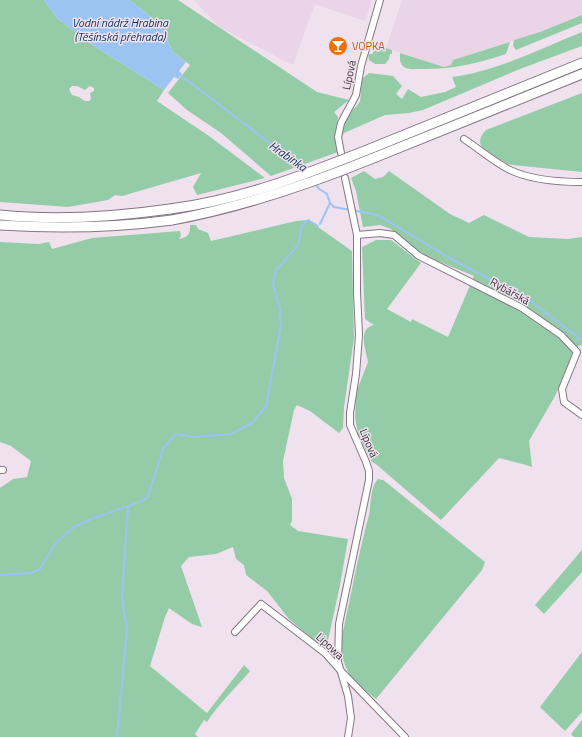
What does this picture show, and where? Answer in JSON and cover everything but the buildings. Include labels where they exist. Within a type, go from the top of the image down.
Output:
[{"type":"highway","points":[[0,215],[75,218],[117,216],[206,203],[267,187],[317,170],[582,63]]},
{"type":"highway","points":[[0,225],[48,228],[89,228],[131,225],[172,220],[230,208],[276,195],[320,180],[582,74]]},
{"type":"street","name":"Lípová","points":[[340,153],[338,137],[340,123],[356,95],[365,51],[380,0]]},
{"type":"street","points":[[464,139],[509,170],[539,179],[582,182]]},
{"type":"street","name":"Lípová","points":[[345,178],[358,235],[357,292],[359,335],[350,425],[369,471],[369,480],[339,624],[338,662],[342,671],[348,696],[351,718],[348,737]]},
{"type":"street","name":"Rybářská","points":[[358,235],[380,233],[394,235],[418,256],[522,308],[561,335],[577,352],[562,389],[564,402],[582,415]]},
{"type":"street","name":"Lipowa","points":[[235,632],[261,604],[326,653],[405,737]]},
{"type":"shaded area","points":[[194,0],[372,0],[365,21],[315,4],[293,65],[219,27]]},
{"type":"shaded area","points":[[402,0],[582,0],[582,15],[540,32],[453,60],[451,65],[444,67],[386,48]]},
{"type":"green space","points":[[0,0],[44,0],[57,18],[88,42],[164,90],[157,101],[209,136],[265,178],[197,195],[193,187],[201,173],[122,196],[115,195],[108,200],[68,207],[0,202]],"holes":[[[72,86],[77,86],[85,90],[90,86],[94,88],[94,91],[90,93],[91,99],[89,101],[85,101],[72,95],[69,89]]]},
{"type":"green space","points":[[129,0],[178,0],[317,92],[349,100],[334,112],[338,117],[336,133],[338,152],[271,176],[221,133],[187,110],[168,93],[190,65],[172,51],[162,27]]},
{"type":"green space","points":[[582,15],[582,23],[516,50],[513,46],[514,40],[540,32]]},
{"type":"green space","points":[[582,32],[582,46],[520,69],[423,110],[385,115],[344,133],[342,137],[342,130],[346,120],[360,101],[362,79],[369,73],[393,76],[402,86],[396,94],[402,99],[408,89],[421,97],[445,92],[456,87],[452,77],[502,65]]},
{"type":"green space","points":[[510,42],[506,54],[463,66],[430,69],[407,69],[401,64],[400,60],[400,53],[444,67],[451,65],[453,60]]},
{"type":"green space","points":[[373,44],[392,50],[392,54],[390,54],[389,59],[385,64],[375,64],[369,60],[368,54],[373,53]]},
{"type":"green space","points":[[582,93],[582,172],[508,164],[482,147],[480,143],[481,138],[486,130]]},
{"type":"green space","points":[[364,171],[375,179],[383,177],[389,171],[450,214],[469,223],[484,215],[529,237],[568,239],[582,237],[582,345],[578,346],[555,396],[529,441],[532,467],[499,458],[441,520],[371,461],[358,434],[355,417],[356,393],[368,362],[364,335],[369,327],[374,325],[365,319],[362,247],[376,240],[391,240],[421,263],[387,309],[411,322],[412,319],[448,337],[474,276],[423,255],[391,229],[380,225],[363,227],[356,191],[351,178]]},
{"type":"green space","points":[[308,220],[352,251],[354,338],[344,407],[343,428],[339,433],[310,411],[297,405],[294,410],[283,461],[284,478],[292,499],[292,521],[290,525],[298,531],[348,539],[327,645],[323,648],[289,619],[267,591],[246,575],[244,565],[236,559],[233,547],[216,554],[189,557],[181,566],[202,627],[192,624],[169,608],[150,666],[207,713],[244,665],[250,671],[222,702],[207,722],[204,720],[195,734],[198,737],[0,737],[0,488],[13,479],[27,477],[31,461],[11,446],[0,442],[0,242],[39,244],[49,242],[52,249],[92,238],[180,231],[181,236],[179,239],[188,235],[190,225],[196,225],[198,229],[208,233],[211,241],[296,221]]},
{"type":"green space","points":[[378,479],[387,483],[485,562],[482,570],[376,699],[360,686],[345,666],[342,636],[369,515],[372,491],[375,482]]},
{"type":"green space","points":[[582,550],[582,572],[544,614],[535,605]]},
{"type":"green space","points":[[582,652],[582,712],[565,731],[540,707]]},
{"type":"green space","points":[[582,720],[582,737],[574,737],[571,734]]},
{"type":"water","name":"Vodní nádrž Hrabina (Těšínská přehrada)","points":[[44,0],[129,0],[162,27],[172,51],[186,62],[179,71],[182,74],[178,79],[174,77],[164,90],[88,42],[57,18]]},
{"type":"waterway","name":"Hrabinka","points":[[179,74],[307,170]]},
{"type":"waterway","name":"Hrabinka","points":[[316,183],[318,188],[327,194],[330,203],[334,207],[373,214],[383,218],[448,257],[532,302],[582,339]]},
{"type":"waterway","points":[[320,224],[330,203]]},
{"type":"waterway","points":[[0,575],[31,573],[40,569],[55,544],[74,527],[91,519],[140,502],[148,497],[163,448],[176,434],[195,437],[231,434],[252,423],[266,406],[281,325],[280,309],[273,283],[276,270],[298,245],[302,225],[308,220],[318,226]]},
{"type":"waterway","points":[[117,737],[127,630],[122,598],[128,506]]},
{"type":"place","name":"VOPKA","points":[[338,46]]}]
